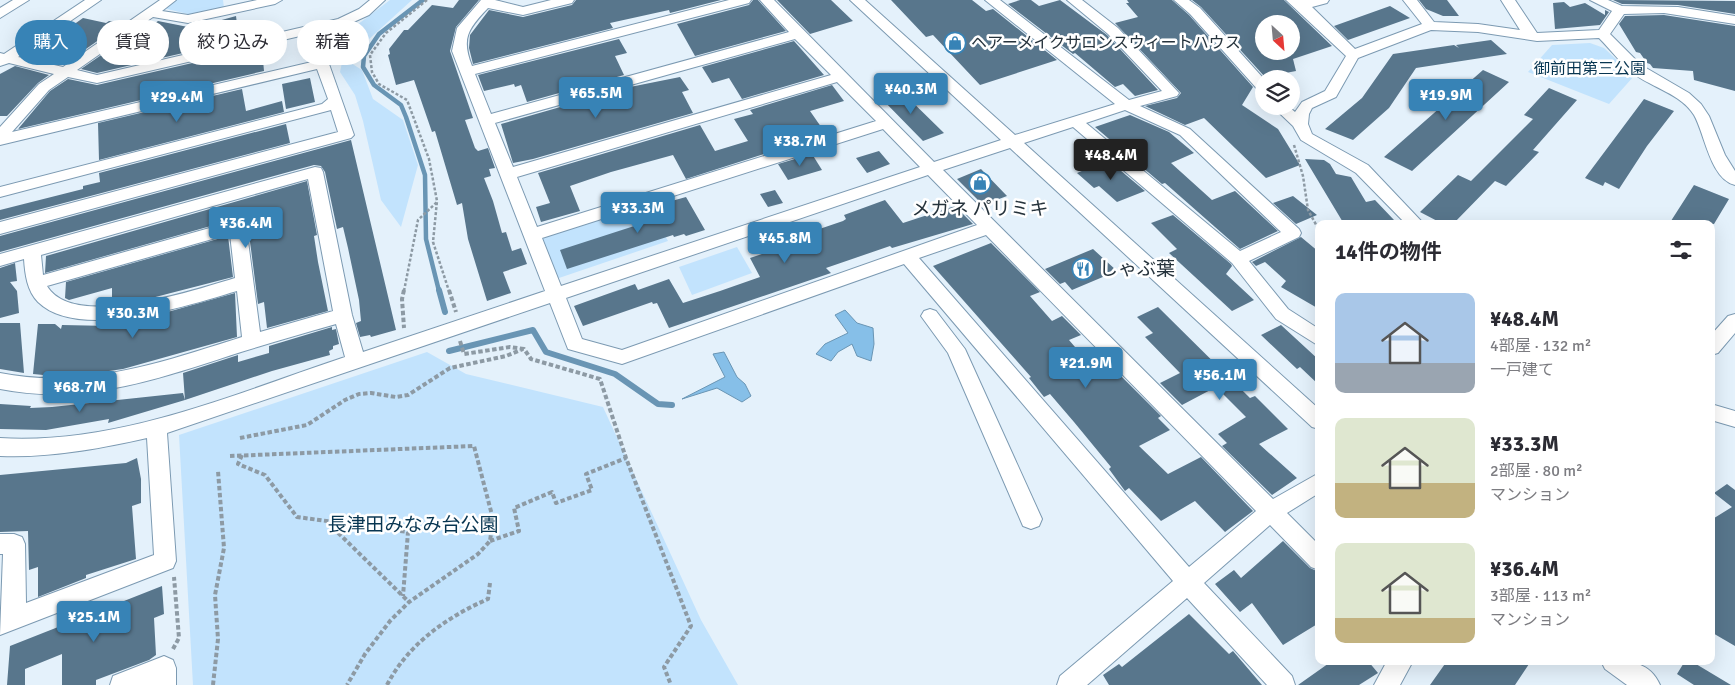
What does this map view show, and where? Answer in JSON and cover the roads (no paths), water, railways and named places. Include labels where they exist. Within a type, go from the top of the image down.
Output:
[{"type":"street","points":[[0,14],[22,0]]},
{"type":"street","points":[[2,60],[94,0]]},
{"type":"street","points":[[0,136],[29,101],[64,72],[169,0]]},
{"type":"street","points":[[150,13],[188,19],[275,0]]},
{"type":"street","points":[[346,20],[364,12],[378,0]]},
{"type":"street","points":[[567,0],[523,11],[486,2],[465,24],[458,38],[459,50],[506,174],[575,344],[622,357],[990,227]]},
{"type":"street","points":[[468,72],[744,0]]},
{"type":"street","points":[[767,0],[840,77],[1315,556]]},
{"type":"street","points":[[857,0],[1315,417]]},
{"type":"street","points":[[992,0],[1126,105],[1185,132],[1293,233],[1238,259]]},
{"type":"street","points":[[0,447],[57,446],[99,440],[157,428],[931,168],[1126,105],[1172,93],[1113,31],[1074,0]]},
{"type":"street","points":[[1182,0],[1195,11],[1255,78]]},
{"type":"street","points":[[1298,3],[1322,0]]},
{"type":"street","points":[[1410,0],[1430,26]]},
{"type":"street","points":[[1508,0],[1530,36]]},
{"type":"street","points":[[1597,0],[1620,10],[1670,10],[1735,20]]},
{"type":"street","points":[[1298,3],[1353,55]]},
{"type":"street","points":[[1603,34],[1620,10]]},
{"type":"street","points":[[1303,131],[1301,114],[1307,105],[1330,94],[1353,55],[1430,26],[1478,28],[1549,37],[1603,34],[1640,71],[1678,92],[1695,106],[1706,122],[1712,145],[1729,175],[1735,180]]},
{"type":"street","points":[[2,60],[97,79],[297,32]]},
{"type":"street","points":[[487,120],[798,34]]},
{"type":"street","points":[[0,140],[318,65]]},
{"type":"street","points":[[0,228],[346,135],[336,100],[322,65]]},
{"type":"street","points":[[506,174],[840,77]]},
{"type":"street","points":[[0,192],[327,107],[336,100]]},
{"type":"street","points":[[1288,115],[1303,131],[1362,169],[1412,220]]},
{"type":"street","points":[[1076,122],[1238,259],[1282,314],[1315,336]]},
{"type":"street","points":[[532,235],[886,123]]},
{"type":"street","points":[[0,260],[315,172],[343,315],[356,361]]},
{"type":"street","points":[[36,283],[238,226],[252,342]]},
{"type":"street","points":[[32,251],[36,283],[46,299],[64,309],[104,315],[160,306],[244,282]]},
{"type":"street","points":[[908,257],[1188,582],[1282,685]]},
{"type":"street","points":[[0,382],[31,386],[96,384],[132,378],[343,315]]},
{"type":"street","points":[[930,316],[956,350],[1031,519]]},
{"type":"street","points":[[1715,344],[1735,321]]},
{"type":"street","points":[[943,332],[963,322]]},
{"type":"street","points":[[1715,413],[1735,419]]},
{"type":"street","points":[[0,544],[14,544],[7,621],[165,561],[157,428]]},
{"type":"street","points":[[1069,685],[1270,512],[1315,484]]},
{"type":"street","points":[[1386,685],[1398,665]]},
{"type":"street","points":[[1619,665],[1648,685]]},
{"type":"street","points":[[122,685],[164,676]]},
{"type":"waterway","points":[[423,0],[379,34],[364,56],[363,67],[374,85],[401,105],[406,117],[425,175],[426,239],[439,291]]},
{"type":"waterway","points":[[439,290],[445,312]]},
{"type":"waterway","points":[[449,351],[533,330],[546,352],[615,374],[658,404],[672,405]]},
{"type":"place","name":"ヘアーメイクサロンスウィートハウス","points":[[955,43]]},
{"type":"place","name":"メガネ パリミキ","points":[[980,183]]},
{"type":"place","name":"しゃぶ葉","points":[[1083,269]]},
{"type":"park label","name":"御前田第三公園","points":[[1590,69]]},
{"type":"park label","name":"長津田みなみ台公園","points":[[413,525]]}]
